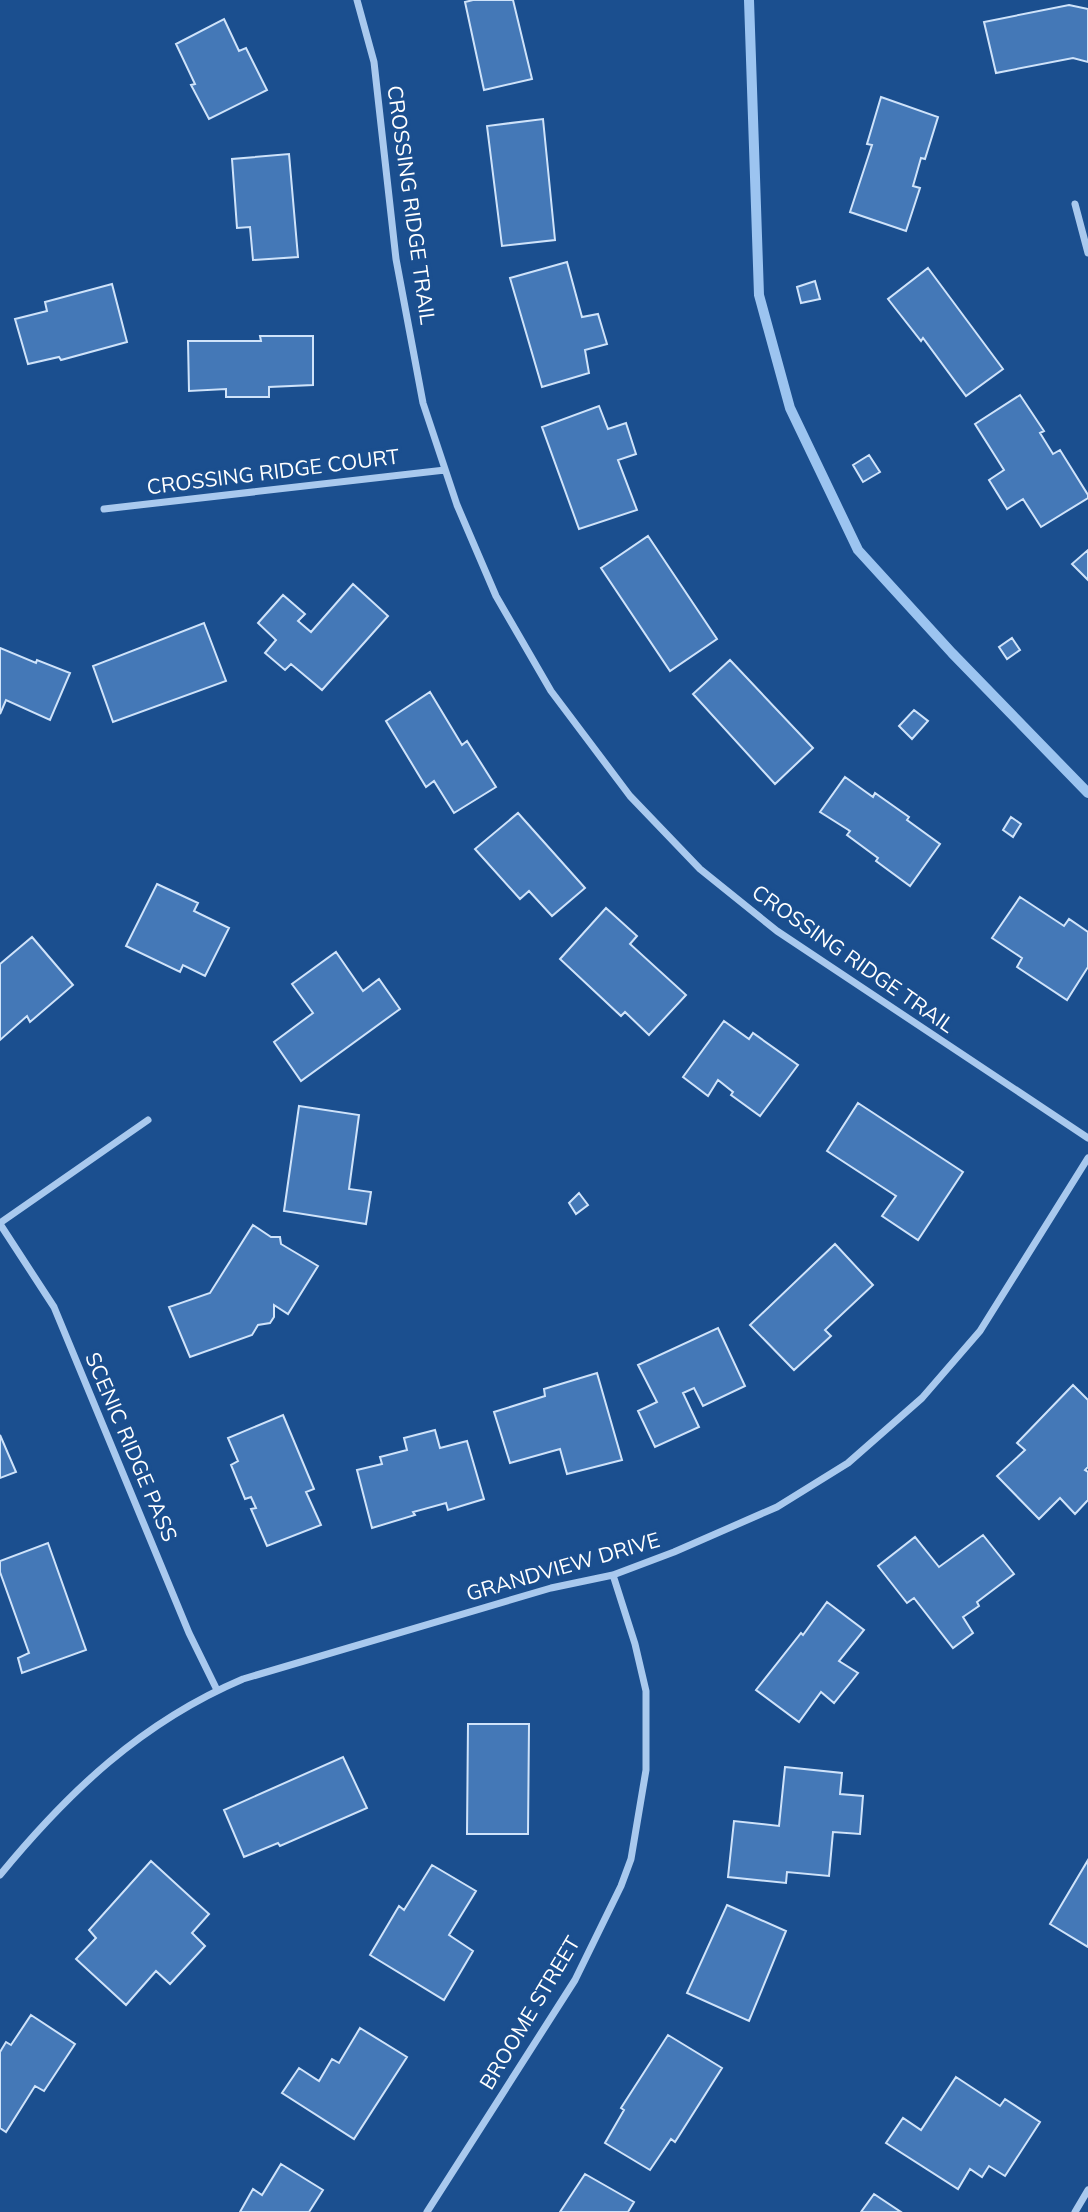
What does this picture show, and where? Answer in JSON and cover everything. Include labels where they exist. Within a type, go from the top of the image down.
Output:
[{"type":"street","name":"CROSSING RIDGE TRAIL","points":[[357,0],[374,62],[401,285],[423,402],[457,505],[496,596],[551,691],[630,796],[700,869],[777,932],[1088,1138]]},
{"type":"street","points":[[1075,204],[1088,253]]},
{"type":"street","name":"CROSSING RIDGE COURT","points":[[104,509],[446,470]]},
{"type":"street","points":[[0,1223],[148,1120]]},
{"type":"street","name":"GRANDVIEW DRIVE","points":[[0,1875],[41,1825],[110,1759],[151,1730],[217,1690],[243,1679],[538,1592],[613,1575],[674,1552],[777,1507],[848,1463],[922,1398],[980,1331],[1088,1158]]},
{"type":"street","name":"SCENIC RIDGE PASS","points":[[0,1223],[54,1307],[189,1633],[217,1690]]},
{"type":"street","name":"BROOME STREET","points":[[427,2212],[575,1980],[621,1886],[631,1859],[646,1770],[646,1691],[635,1644],[613,1575]]},
{"type":"street","points":[[1074,2212],[1088,2190]]},
{"type":"building","points":[[513,0],[532,79],[484,90],[465,2]]},
{"type":"building","points":[[1069,5],[1088,9],[1088,62],[1073,58],[996,73],[984,22]]},
{"type":"building","points":[[224,19],[239,51],[246,48],[267,90],[209,119],[191,85],[195,84],[176,44]]},
{"type":"building","points":[[881,97],[938,117],[913,186],[920,188],[906,231],[850,212],[872,145],[867,144]]},
{"type":"building","points":[[543,119],[555,240],[502,246],[487,126]]},
{"type":"building","points":[[289,154],[298,257],[253,260],[250,227],[237,228],[232,159]]},
{"type":"building","points":[[567,262],[582,317],[598,314],[607,344],[585,350],[589,373],[542,387],[510,278]]},
{"type":"building","points":[[928,268],[1003,369],[966,396],[923,338],[921,341],[888,299]]},
{"type":"building","points":[[815,281],[820,299],[801,303],[797,287]]},
{"type":"building","points":[[112,284],[127,342],[61,360],[59,357],[28,364],[15,319],[47,311],[45,302]]},
{"type":"building","points":[[260,336],[313,336],[313,385],[269,387],[269,397],[226,397],[226,389],[189,391],[188,341],[261,341]]},
{"type":"building","points":[[1020,395],[1044,431],[1040,433],[1053,454],[1060,450],[1088,495],[1088,498],[1041,527],[1023,499],[1007,509],[989,480],[1004,470],[975,424]]},
{"type":"building","points":[[599,406],[608,429],[626,423],[636,454],[618,460],[637,510],[579,529],[542,427]]},
{"type":"building","points":[[869,455],[880,472],[863,482],[853,465]]},
{"type":"building","points":[[648,536],[717,639],[670,671],[601,568]]},
{"type":"building","points":[[1088,550],[1088,580],[1072,564]]},
{"type":"building","points":[[353,584],[388,616],[322,690],[291,664],[285,670],[265,653],[276,640],[258,623],[283,595],[305,614],[298,621],[311,632]]},
{"type":"building","points":[[204,623],[226,681],[113,722],[93,666]]},
{"type":"building","points":[[1012,638],[1020,650],[1007,659],[999,647]]},
{"type":"building","points":[[0,648],[70,673],[50,720],[6,700],[0,714]]},
{"type":"building","points":[[730,660],[813,748],[775,784],[693,694]]},
{"type":"building","points":[[430,692],[462,745],[467,741],[496,787],[454,813],[434,781],[426,787],[386,721]]},
{"type":"building","points":[[914,710],[928,721],[912,739],[899,726]]},
{"type":"building","points":[[845,777],[873,797],[875,793],[909,817],[907,820],[940,844],[910,886],[847,835],[850,831],[820,812]]},
{"type":"building","points":[[518,813],[585,888],[552,916],[529,891],[520,899],[475,849]]},
{"type":"building","points":[[1011,817],[1021,824],[1013,837],[1003,830]]},
{"type":"building","points":[[157,884],[198,903],[194,911],[229,928],[205,976],[183,965],[180,972],[126,946]]},
{"type":"building","points":[[1020,897],[1064,926],[1069,919],[1088,932],[1088,967],[1067,1000],[1017,967],[1022,958],[992,938]]},
{"type":"building","points":[[606,908],[637,936],[630,944],[686,995],[649,1035],[625,1012],[621,1016],[560,959]]},
{"type":"building","points":[[32,937],[73,985],[30,1022],[27,1016],[0,1040],[0,964]]},
{"type":"building","points":[[336,952],[363,991],[379,979],[400,1009],[301,1081],[274,1042],[313,1013],[292,984]]},
{"type":"building","points":[[724,1021],[749,1039],[753,1033],[798,1065],[760,1116],[731,1095],[733,1092],[718,1080],[708,1096],[683,1077]]},
{"type":"building","points":[[858,1103],[963,1172],[918,1240],[882,1216],[896,1196],[827,1151]]},
{"type":"building","points":[[299,1106],[359,1115],[349,1189],[371,1192],[366,1224],[284,1211]]},
{"type":"building","points":[[579,1193],[588,1205],[576,1214],[569,1203]]},
{"type":"building","points":[[253,1225],[271,1237],[280,1237],[281,1244],[318,1266],[288,1314],[274,1305],[274,1317],[270,1323],[258,1325],[252,1335],[190,1357],[169,1307],[210,1293]]},
{"type":"building","points":[[835,1244],[873,1285],[825,1330],[831,1336],[794,1370],[750,1325]]},
{"type":"building","points":[[718,1328],[745,1386],[703,1406],[694,1388],[683,1393],[699,1427],[655,1447],[638,1411],[657,1402],[638,1365]]},
{"type":"building","points":[[597,1373],[622,1460],[567,1474],[560,1449],[510,1463],[494,1412],[545,1396],[544,1389]]},
{"type":"building","points":[[1073,1385],[1088,1400],[1088,1467],[1085,1470],[1088,1472],[1088,1500],[1075,1514],[1060,1498],[1039,1519],[997,1476],[1025,1450],[1017,1443]]},
{"type":"building","points":[[283,1415],[314,1489],[306,1492],[321,1525],[267,1546],[251,1509],[256,1508],[251,1497],[245,1499],[231,1465],[238,1461],[228,1438]]},
{"type":"building","points":[[435,1430],[440,1448],[467,1441],[484,1499],[448,1510],[446,1503],[372,1528],[357,1470],[382,1464],[380,1457],[407,1450],[404,1438]]},
{"type":"building","points":[[0,1435],[16,1472],[0,1478]]},
{"type":"building","points":[[983,1535],[1014,1574],[977,1602],[979,1606],[963,1617],[973,1633],[953,1648],[914,1598],[907,1603],[878,1566],[915,1537],[939,1567]]},
{"type":"building","points":[[48,1543],[86,1650],[22,1673],[18,1658],[29,1653],[0,1572],[0,1561]]},
{"type":"building","points":[[827,1602],[864,1630],[839,1661],[858,1673],[834,1703],[821,1692],[799,1722],[756,1690]]},
{"type":"building","points":[[468,1724],[529,1724],[528,1834],[467,1834]]},
{"type":"building","points":[[343,1757],[367,1808],[280,1846],[278,1843],[244,1857],[224,1810]]},
{"type":"building","points":[[785,1767],[842,1773],[840,1794],[863,1796],[860,1834],[833,1832],[829,1876],[787,1872],[786,1883],[728,1877],[734,1821],[779,1826]]},
{"type":"building","points":[[1088,1860],[1088,1947],[1050,1924]]},
{"type":"building","points":[[151,1861],[209,1914],[192,1933],[205,1946],[170,1984],[156,1971],[126,2005],[76,1959],[96,1938],[89,1930]]},
{"type":"building","points":[[432,1865],[476,1891],[449,1935],[473,1951],[444,2000],[370,1955],[399,1906],[404,1910]]},
{"type":"building","points":[[727,1905],[786,1931],[749,2021],[687,1993]]},
{"type":"building","points":[[31,2015],[75,2044],[44,2091],[35,2086],[6,2132],[0,2128],[0,2052],[6,2042],[11,2045]]},
{"type":"building","points":[[360,2028],[407,2057],[354,2139],[282,2093],[299,2068],[319,2081],[332,2059],[339,2063]]},
{"type":"building","points":[[668,2035],[722,2068],[675,2142],[671,2139],[650,2170],[605,2143],[624,2110],[621,2108]]},
{"type":"building","points":[[956,2077],[1000,2106],[1005,2099],[1040,2122],[1005,2176],[989,2166],[982,2177],[970,2169],[958,2189],[886,2143],[903,2118],[921,2130]]},
{"type":"building","points":[[281,2164],[323,2190],[309,2212],[240,2212],[253,2189],[262,2195]]},
{"type":"building","points":[[585,2174],[634,2202],[628,2212],[560,2212]]},
{"type":"building","points":[[874,2194],[901,2212],[861,2212]]},
{"type":"waterway","points":[[749,0],[759,295],[790,408],[858,550],[952,653],[1088,793]]}]
